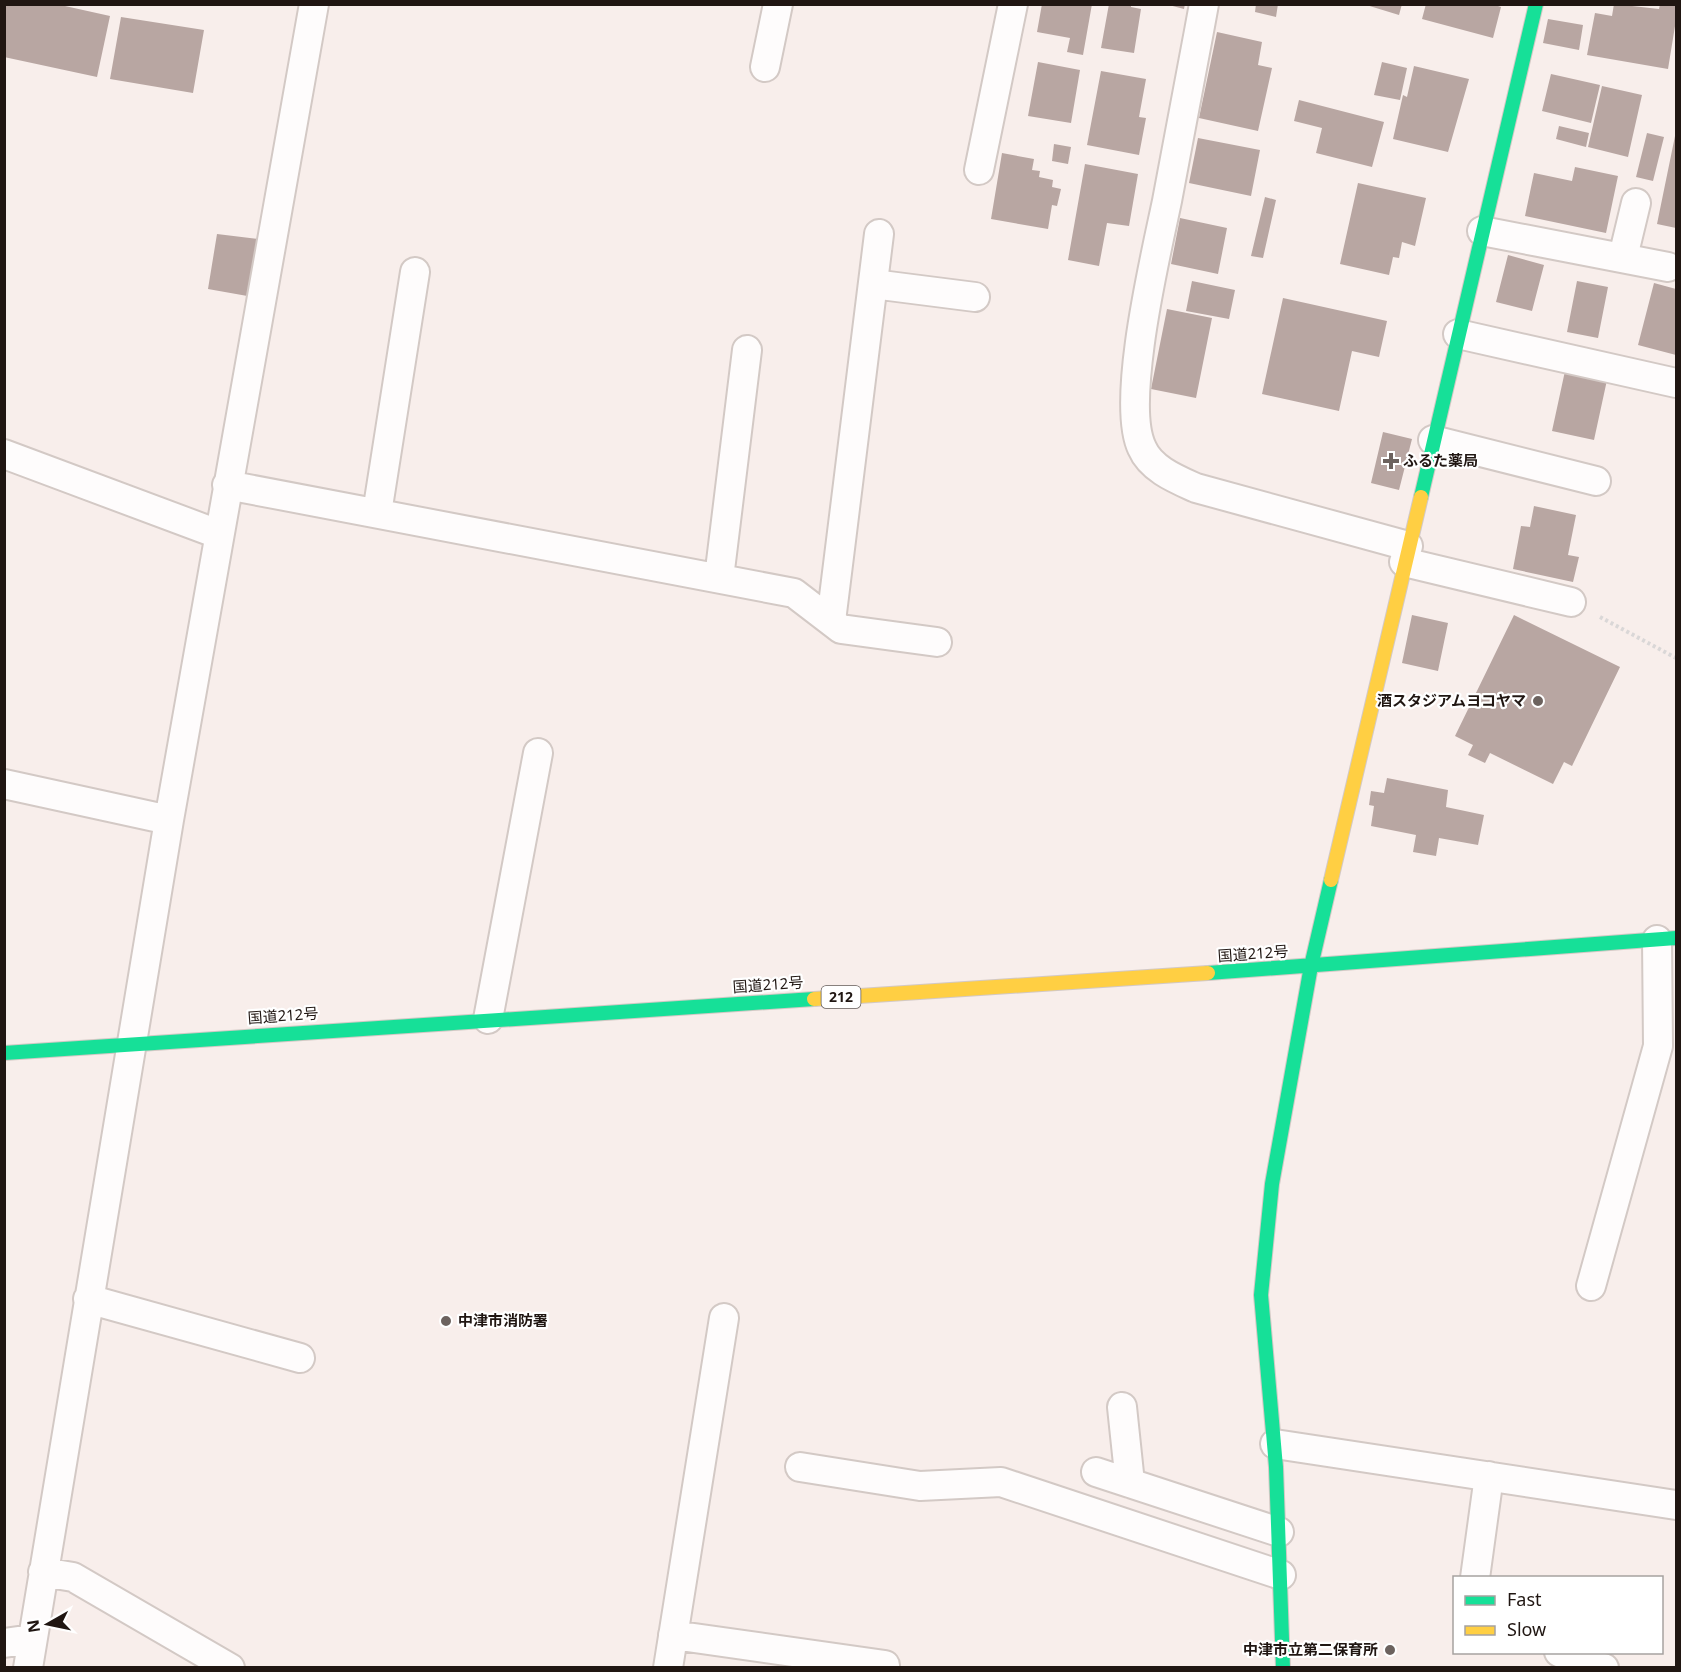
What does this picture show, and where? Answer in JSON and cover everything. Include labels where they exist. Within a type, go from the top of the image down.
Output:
[{"type":"main road","points":[[1283,1668],[1275,1444],[1261,1294],[1272,1184],[1311,966],[1536,4]]},
{"type":"main road","name":"国道212号","points":[[4,1053],[1311,966],[1667,939]]},
{"type":"street","points":[[28,1668],[130,1043],[218,534],[315,4]]},
{"type":"street","points":[[765,67],[778,4]]},
{"type":"street","points":[[979,170],[1013,4]]},
{"type":"street","points":[[1204,4],[1147,302],[1135,385],[1136,420],[1141,448],[1153,464],[1173,478],[1196,488],[1406,554],[1571,602]]},
{"type":"street","points":[[1623,257],[1636,203]]},
{"type":"street","points":[[1482,231],[1668,267]]},
{"type":"street","points":[[831,621],[879,234]]},
{"type":"street","points":[[377,513],[415,272]]},
{"type":"street","points":[[873,284],[975,297]]},
{"type":"street","points":[[1458,334],[1677,383]]},
{"type":"street","points":[[719,578],[747,350]]},
{"type":"street","points":[[1433,440],[1596,481]]},
{"type":"street","points":[[4,454],[218,534]]},
{"type":"street","points":[[227,485],[794,593],[841,629],[937,642]]},
{"type":"street","points":[[488,1020],[538,753]]},
{"type":"street","points":[[4,784],[169,820]]},
{"type":"street","points":[[1591,1286],[1658,1046],[1667,939]]},
{"type":"street","points":[[88,1299],[300,1358]]},
{"type":"street","points":[[668,1668],[724,1318]]},
{"type":"street","points":[[1122,1407],[1130,1483]]},
{"type":"street","points":[[1275,1444],[1677,1504]]},
{"type":"street","points":[[800,1467],[920,1486],[1001,1482],[1281,1575]]},
{"type":"street","points":[[1096,1472],[1279,1532]]},
{"type":"street","points":[[1475,1576],[1489,1476]]},
{"type":"street","points":[[44,1572],[73,1577],[230,1668]]},
{"type":"street","points":[[673,1635],[824,1662],[885,1665]]},
{"type":"street","points":[[4,1643],[32,1639]]},
{"type":"street","points":[[1561,1654],[1583,1664],[1604,1668]]},
{"type":"path","points":[[1571,602],[1677,658]]},
{"type":"building","points":[[4,4],[56,4],[110,16],[97,77],[4,57]]},
{"type":"building","points":[[1042,4],[1092,4],[1083,55],[1067,52],[1070,38],[1037,32]]},
{"type":"building","points":[[1109,4],[1131,4],[1131,7],[1141,9],[1134,53],[1101,48]]},
{"type":"building","points":[[1165,4],[1185,4],[1184,9]]},
{"type":"building","points":[[1256,4],[1278,4],[1276,17],[1255,12]]},
{"type":"building","points":[[1363,4],[1402,4],[1399,15]]},
{"type":"building","points":[[1426,4],[1492,4],[1501,7],[1493,38],[1422,19]]},
{"type":"building","points":[[1614,4],[1659,9],[1660,4],[1676,4],[1676,20],[1668,69],[1587,55],[1595,13],[1612,16]]},
{"type":"building","points":[[121,17],[204,30],[193,93],[110,79]]},
{"type":"building","points":[[1548,19],[1583,25],[1579,50],[1543,43]]},
{"type":"building","points":[[1217,32],[1262,42],[1258,65],[1272,68],[1258,131],[1199,118]]},
{"type":"building","points":[[1038,62],[1080,70],[1071,123],[1028,116]]},
{"type":"building","points":[[1382,62],[1407,68],[1400,100],[1374,95]]},
{"type":"building","points":[[1414,66],[1469,79],[1448,152],[1393,139],[1403,95],[1407,97]]},
{"type":"building","points":[[1101,71],[1146,79],[1139,117],[1146,118],[1139,155],[1087,145]]},
{"type":"building","points":[[1551,74],[1600,85],[1591,123],[1542,111]]},
{"type":"building","points":[[1602,86],[1642,95],[1628,157],[1588,147]]},
{"type":"building","points":[[1299,100],[1384,122],[1372,167],[1316,153],[1322,128],[1294,121]]},
{"type":"building","points":[[1559,126],[1589,133],[1586,147],[1556,139]]},
{"type":"building","points":[[1647,133],[1664,137],[1653,181],[1636,177]]},
{"type":"building","points":[[1676,136],[1676,228],[1657,224]]},
{"type":"building","points":[[1198,138],[1260,150],[1251,196],[1189,183]]},
{"type":"building","points":[[1054,144],[1071,147],[1068,164],[1052,161]]},
{"type":"building","points":[[1002,153],[1034,159],[1032,170],[1040,171],[1039,177],[1053,180],[1052,187],[1061,189],[1057,206],[1052,205],[1048,229],[991,219]]},
{"type":"building","points":[[1085,164],[1138,174],[1129,226],[1107,223],[1099,266],[1068,260]]},
{"type":"building","points":[[1575,167],[1618,176],[1606,233],[1525,216],[1534,173],[1572,181]]},
{"type":"building","points":[[1358,183],[1426,198],[1415,246],[1402,242],[1399,258],[1393,257],[1389,275],[1340,264]]},
{"type":"building","points":[[1265,197],[1276,200],[1263,258],[1251,256]]},
{"type":"building","points":[[1180,218],[1227,228],[1218,274],[1171,264]]},
{"type":"building","points":[[217,234],[259,239],[253,297],[208,289]]},
{"type":"building","points":[[1508,255],[1544,265],[1532,311],[1496,302]]},
{"type":"building","points":[[1192,281],[1235,290],[1229,319],[1186,311]]},
{"type":"building","points":[[1577,281],[1608,287],[1598,338],[1567,332]]},
{"type":"building","points":[[1654,283],[1676,289],[1676,355],[1638,345]]},
{"type":"building","points":[[1283,298],[1387,321],[1379,357],[1352,351],[1339,411],[1262,394]]},
{"type":"building","points":[[1167,309],[1212,318],[1196,398],[1151,389]]},
{"type":"building","points":[[1565,371],[1607,380],[1594,440],[1552,431]]},
{"type":"building","name":"ふるた薬局","points":[[1383,432],[1412,439],[1399,490],[1371,483]]},
{"type":"building","points":[[1534,506],[1576,515],[1568,555],[1579,557],[1573,582],[1513,569],[1521,526],[1530,527]]},
{"type":"building","points":[[1412,615],[1448,623],[1438,671],[1402,663]]},
{"type":"building","name":"酒スタジアムヨコヤマ","points":[[1514,615],[1620,667],[1572,766],[1564,762],[1553,784],[1490,753],[1485,763],[1468,755],[1473,745],[1455,736]]},
{"type":"building","points":[[1387,778],[1448,790],[1446,807],[1484,815],[1478,845],[1439,838],[1436,856],[1413,852],[1416,835],[1371,826],[1374,806],[1369,805],[1371,791],[1384,793]]},
{"type":"traffic: fast","points":[[1421,497],[1536,4]]},
{"type":"traffic: fast","points":[[1283,1668],[1276,1467],[1261,1295],[1272,1184],[1311,966],[1331,880]]},
{"type":"traffic: fast","points":[[1208,973],[1676,938]]},
{"type":"traffic: fast","points":[[4,1053],[814,999]]},
{"type":"traffic: slow","points":[[1331,880],[1421,497]]},
{"type":"traffic: slow","points":[[814,999],[1208,973]]},
{"type":"place","name":"ふるた薬局","points":[[1391,461]]},
{"type":"place","name":"酒スタジアムヨコヤマ","points":[[1538,701]]},
{"type":"place","name":"中津市消防署","points":[[446,1321]]},
{"type":"place","name":"中津市立第二保育所","points":[[1390,1650]]}]
